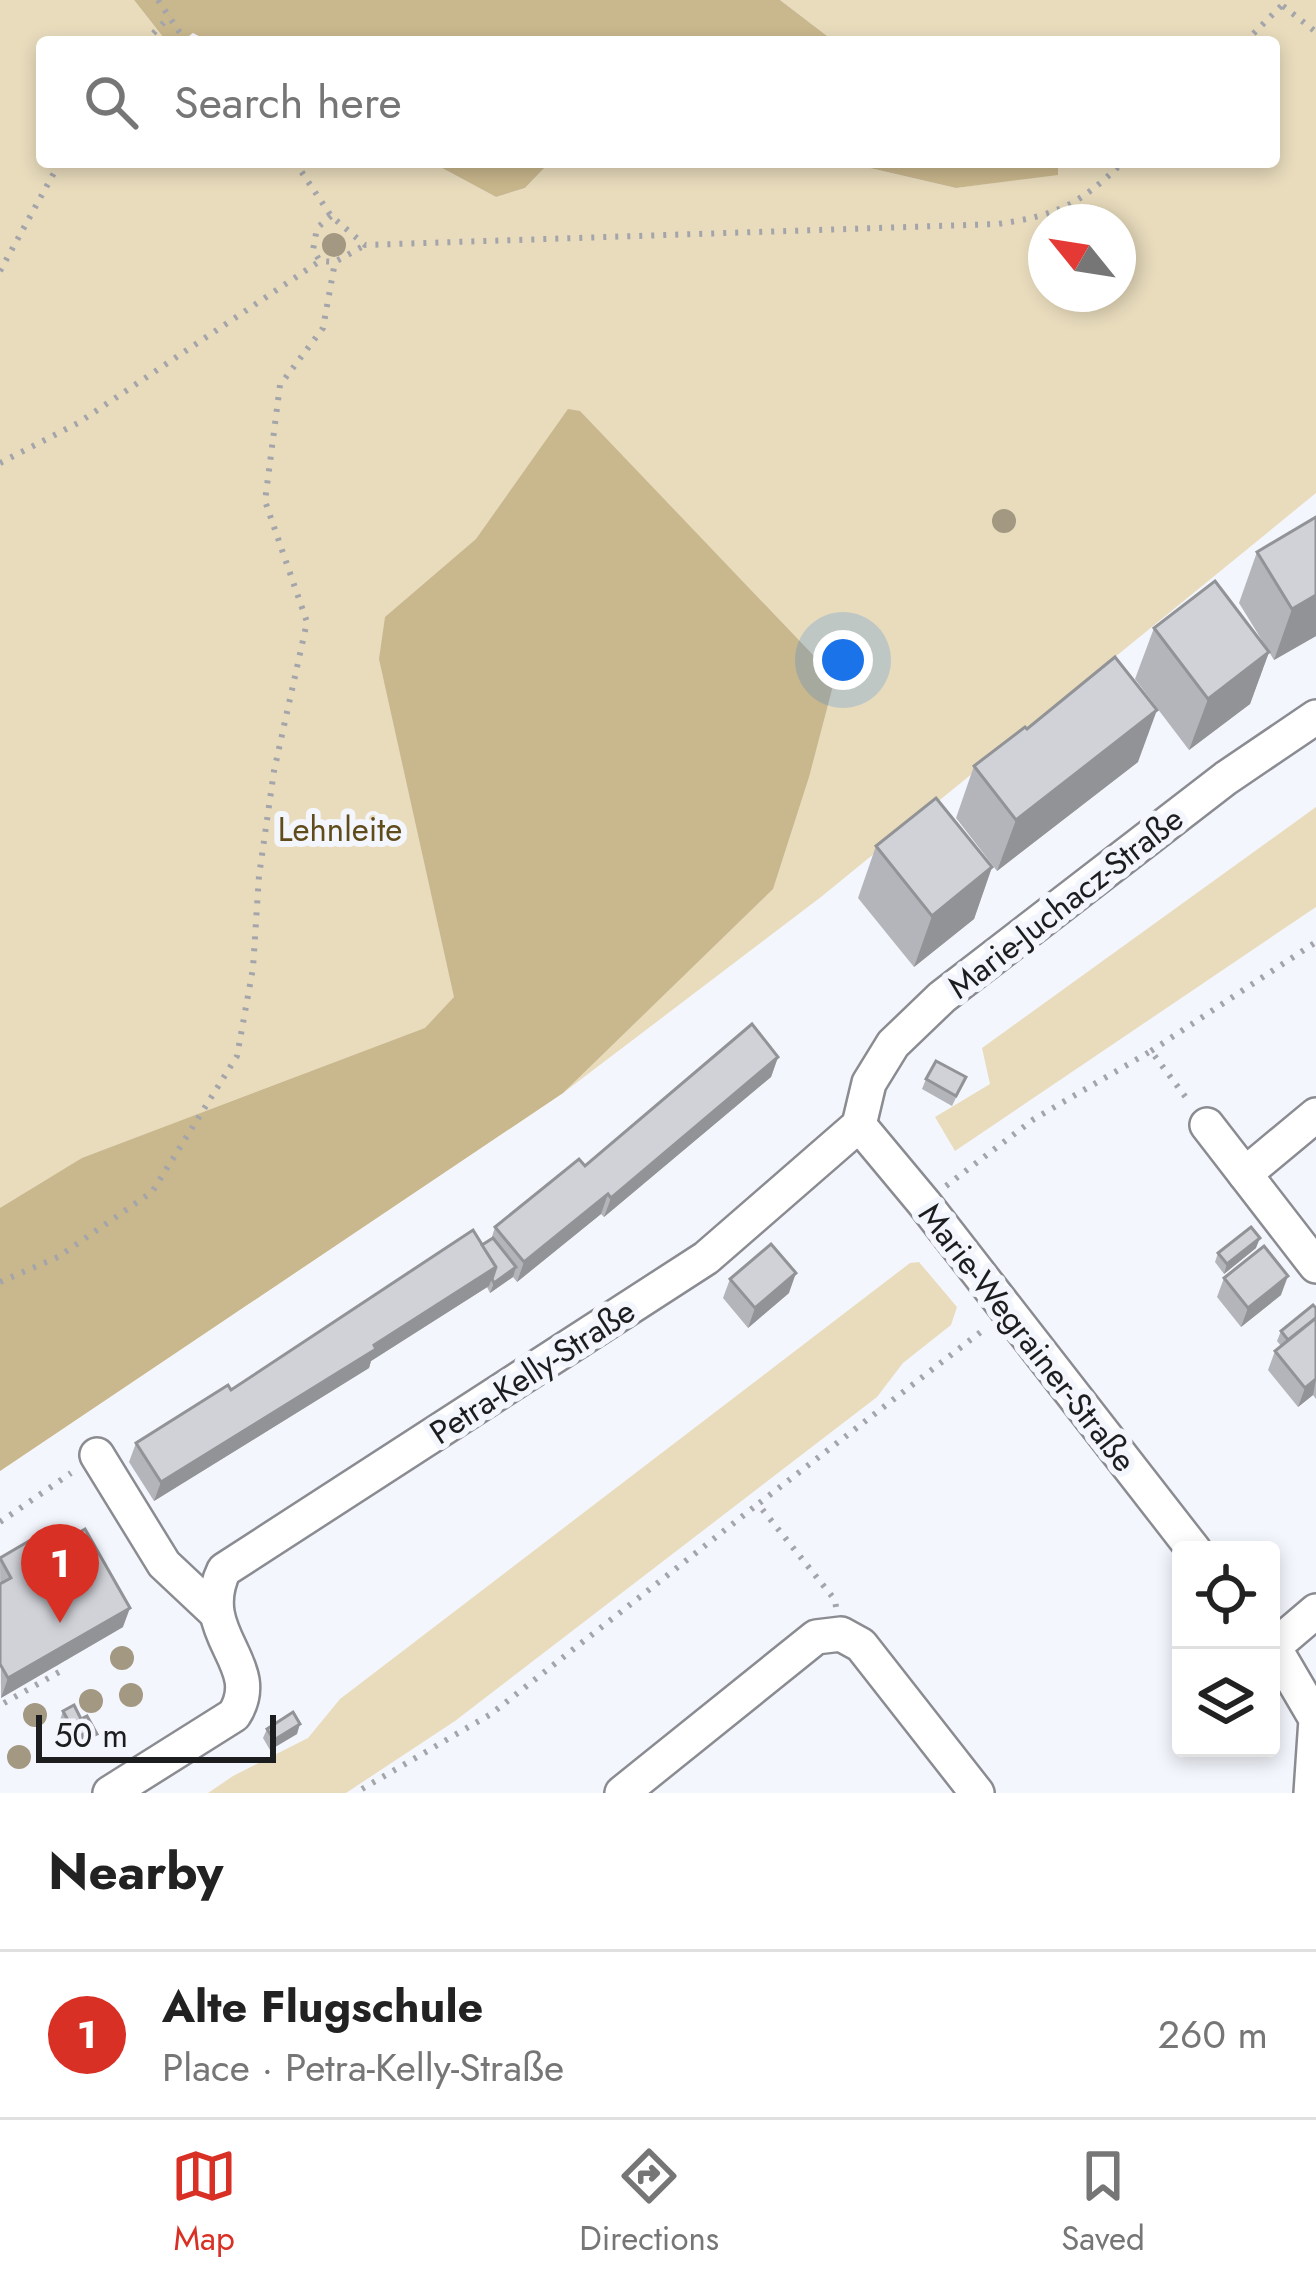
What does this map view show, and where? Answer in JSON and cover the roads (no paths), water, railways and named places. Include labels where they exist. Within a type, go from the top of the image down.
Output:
[{"type":"street","name":"Marie-Juchacz-Straße","points":[[859,1125],[869,1083],[893,1044],[942,997],[1226,778],[1316,717]]},
{"type":"street","points":[[1245,1174],[1316,1115]]},
{"type":"street","name":"Marie-Wegrainer-Straße","points":[[859,1125],[1187,1541]]},
{"type":"street","name":"Petra-Kelly-Straße","points":[[214,1611],[224,1570],[706,1258],[859,1125]]},
{"type":"street","points":[[1207,1125],[1316,1266]]},
{"type":"street","points":[[97,1455],[164,1564],[214,1611],[244,1685],[244,1700],[234,1715],[110,1793]]},
{"type":"street","points":[[1280,1638],[1316,1610]]},
{"type":"street","points":[[622,1793],[816,1637],[841,1634],[861,1645],[977,1793]]},
{"type":"street","points":[[1276,1649],[1316,1719],[1312,1793]]},
{"type":"place","name":"Alte Flugschule","points":[[60,1623]]},
{"type":"park label","name":"Lehnleite","points":[[340,829]]}]
